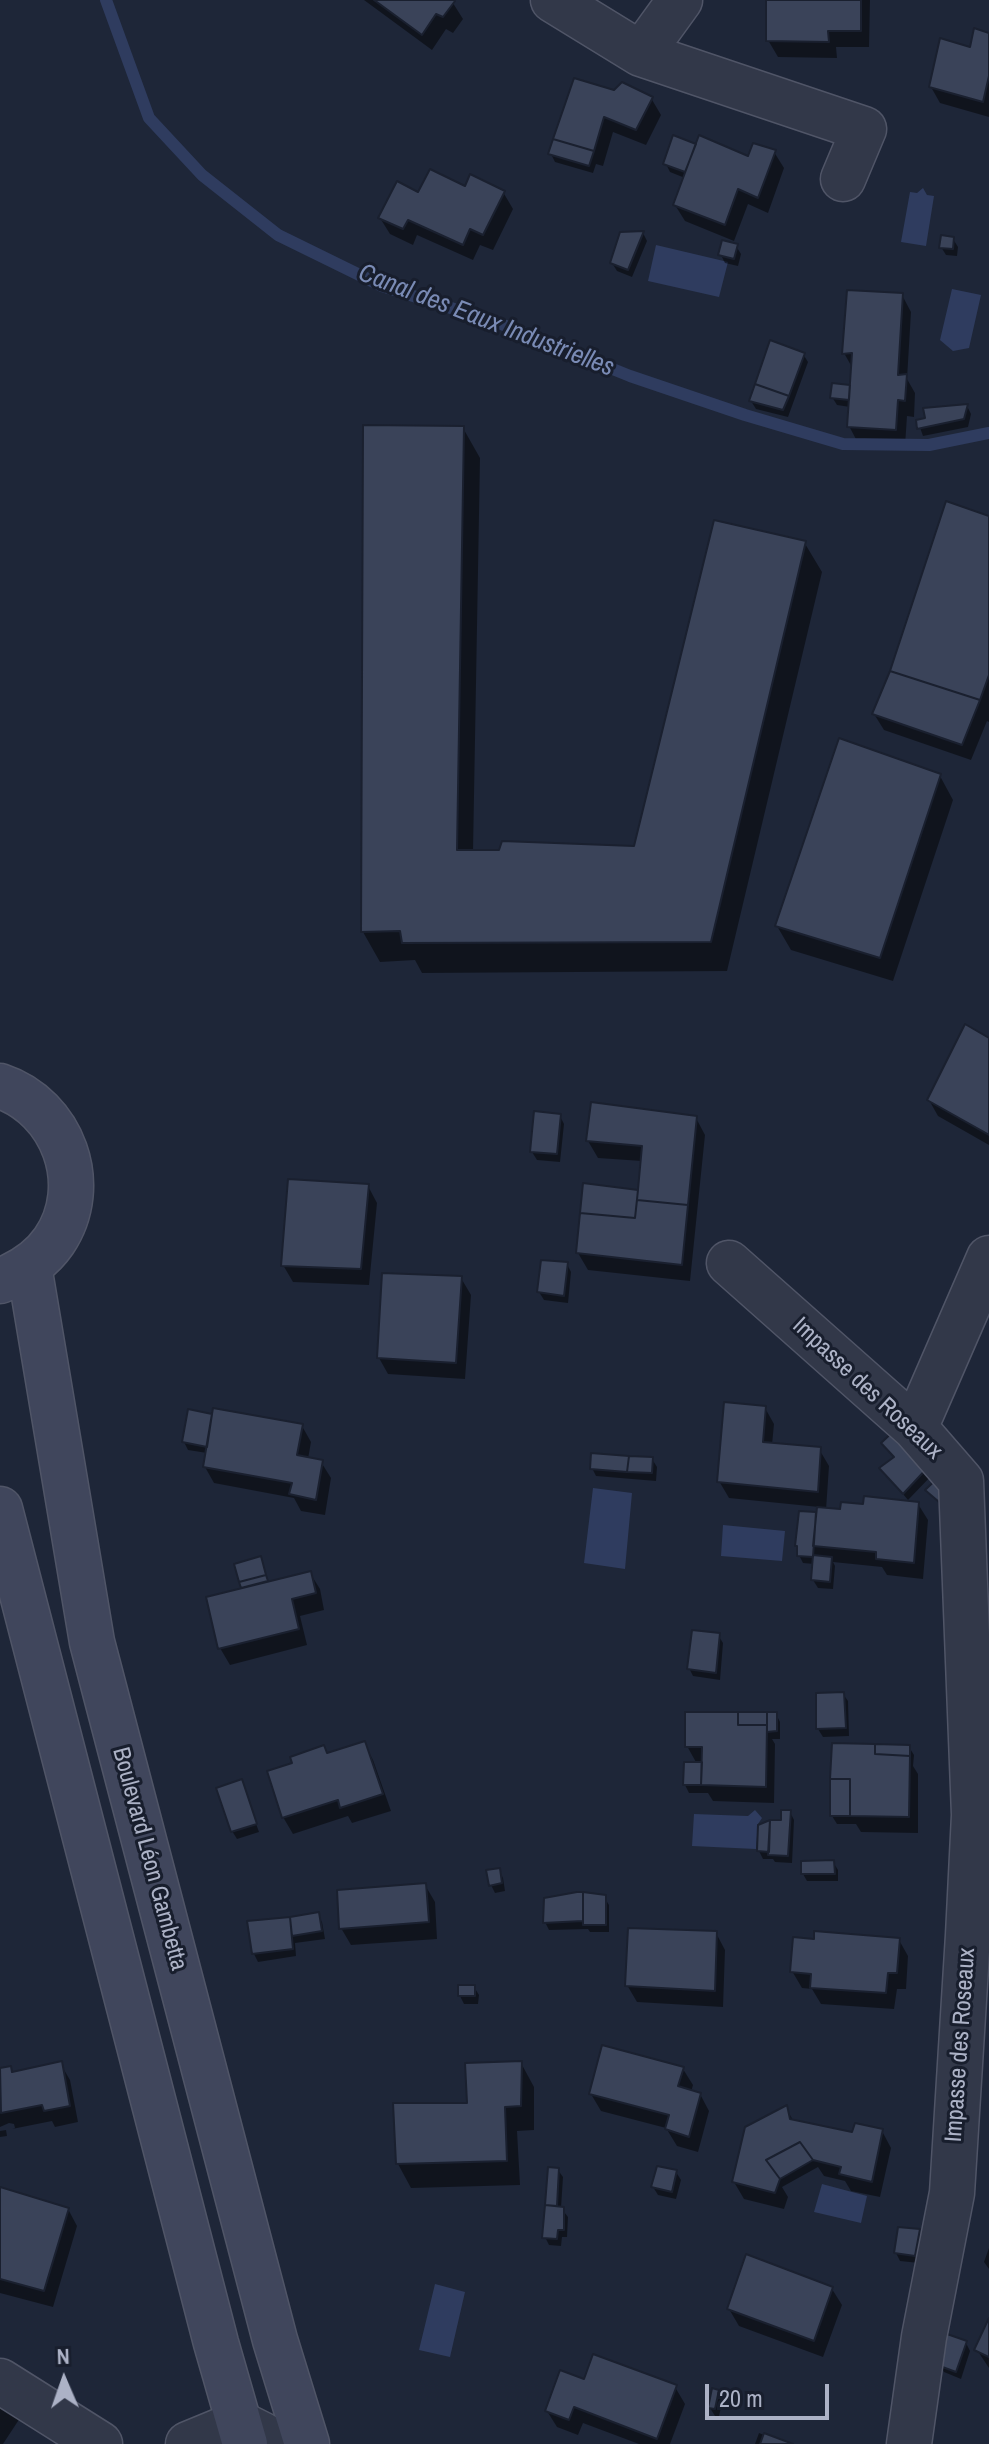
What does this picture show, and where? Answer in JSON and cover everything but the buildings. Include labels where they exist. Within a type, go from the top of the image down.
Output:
[{"type":"main road","points":[[0,1086],[16,1091],[44,1112],[63,1141],[71,1175],[68,1209],[54,1241],[15,1274]]},
{"type":"main road","name":"Boulevard Léon Gambetta","points":[[15,1274],[92,1642],[275,2340],[307,2444]]},
{"type":"main road","points":[[0,1509],[257,2439],[279,2434],[292,2395]]},
{"type":"street","points":[[553,0],[641,54],[864,129],[843,179]]},
{"type":"street","points":[[641,54],[680,0]]},
{"type":"street","points":[[915,1428],[989,1258]]},
{"type":"street","name":"Impasse des Roseaux","points":[[729,1263],[915,1428],[961,1481],[974,1815],[952,2193],[924,2337],[909,2444]]},
{"type":"street","points":[[0,2381],[100,2444]]},
{"type":"street","points":[[188,2444],[257,2439]]},
{"type":"water","points":[[923,188],[927,195],[934,196],[926,246],[901,242],[910,192],[917,193]]},
{"type":"water","points":[[656,245],[728,262],[719,297],[648,281]]},
{"type":"water","points":[[952,289],[981,295],[969,348],[953,351],[940,340]]},
{"type":"water","points":[[593,1488],[632,1493],[625,1569],[584,1563]]},
{"type":"water","points":[[723,1525],[785,1531],[782,1561],[721,1556]]},
{"type":"water","points":[[755,1810],[762,1818],[758,1824],[756,1849],[692,1846],[694,1814],[748,1816]]},
{"type":"water","points":[[822,2184],[867,2196],[861,2223],[814,2212]]},
{"type":"water","points":[[435,2284],[465,2292],[450,2357],[419,2350]]},
{"type":"waterway","name":"Canal des Eaux Industrielles","points":[[106,0],[149,118],[202,175],[278,235],[382,286],[501,324],[630,376],[843,444],[929,445],[989,433]]}]
